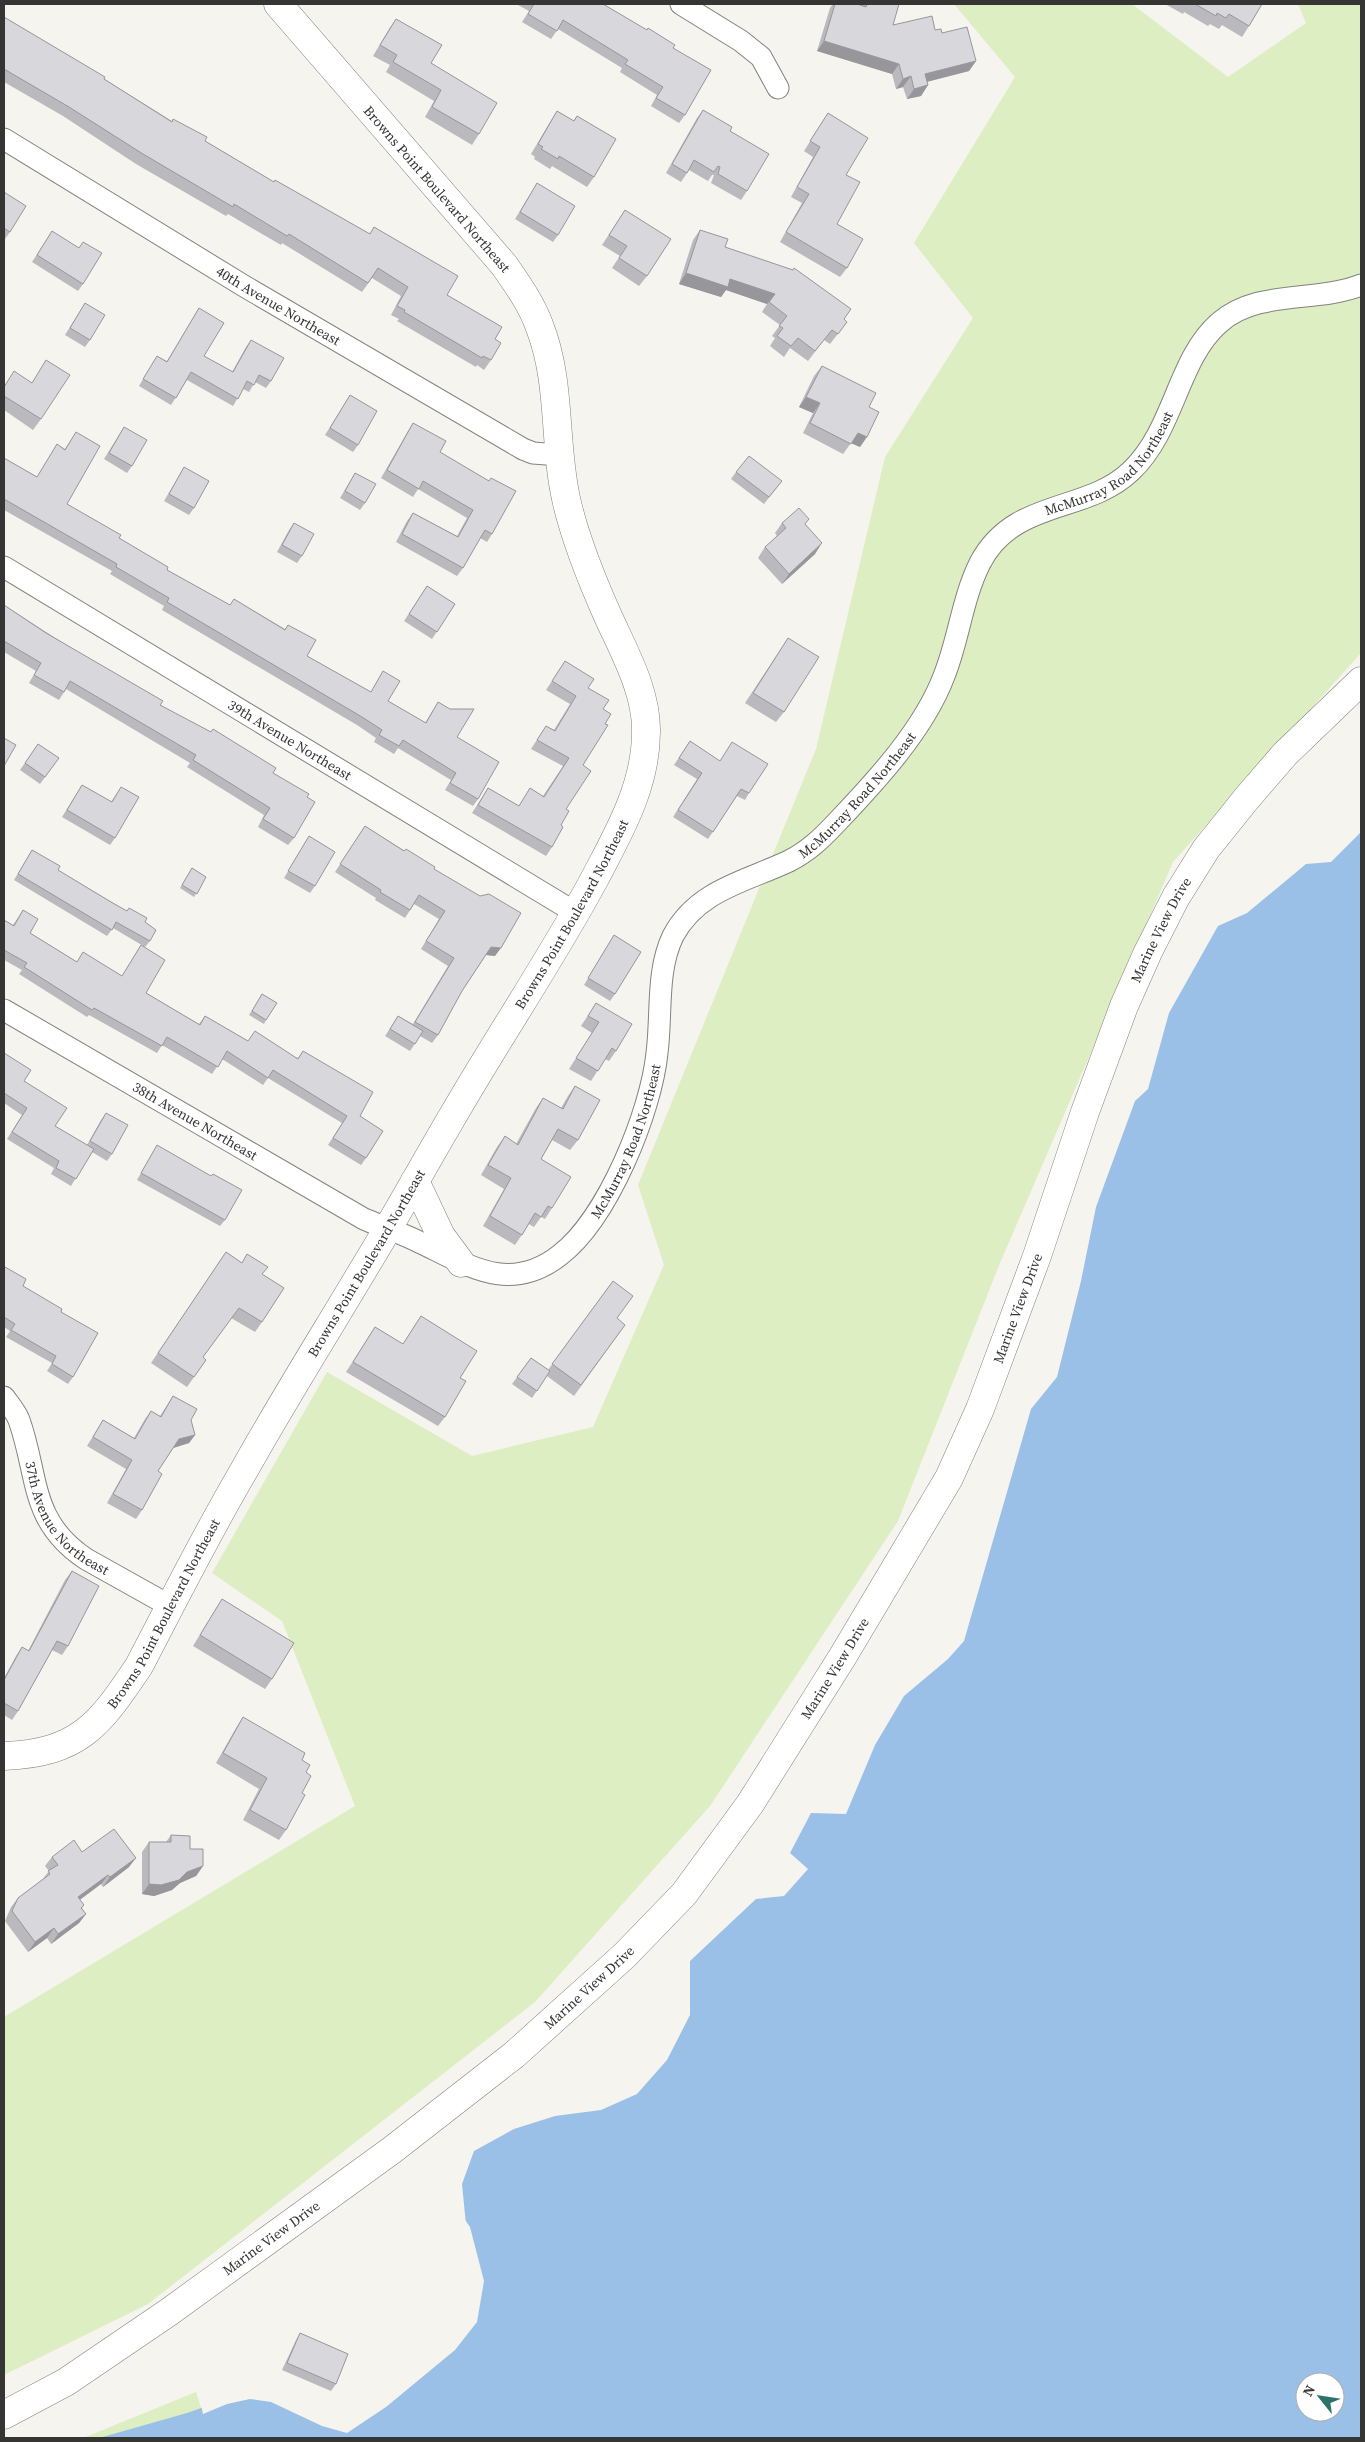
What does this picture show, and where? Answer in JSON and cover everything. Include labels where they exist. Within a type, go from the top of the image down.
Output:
[{"type":"main road","name":"Browns Point Boulevard Northeast","points":[[4,1756],[46,1752],[80,1738],[92,1728],[114,1703],[140,1666],[170,1606],[258,1445],[388,1229],[459,1104],[576,913],[620,831],[641,776],[646,726],[637,684],[576,536],[563,487],[554,385],[540,326],[526,297],[504,264],[278,4]]},
{"type":"main road","name":"Marine View Drive","points":[[4,2415],[66,2382],[169,2312],[392,2150],[514,2054],[630,1949],[684,1894],[750,1804],[843,1656],[949,1478],[980,1409],[1034,1265],[1085,1112],[1124,1006],[1148,952],[1176,898],[1206,850],[1247,798],[1285,754],[1361,681]]},
{"type":"main road","points":[[415,1181],[441,1236],[461,1263]]},
{"type":"street","points":[[681,4],[732,35],[761,56],[778,88]]},
{"type":"street","name":"40th Avenue Northeast","points":[[4,139],[244,286],[523,449],[533,453],[560,455]]},
{"type":"street","name":"McMurray Road Northeast","points":[[388,1229],[480,1271],[505,1276],[530,1272],[560,1256],[590,1221],[612,1187],[628,1153],[650,1094],[657,1054],[666,958],[674,935],[690,914],[711,896],[730,885],[790,860],[817,843],[871,785],[919,723],[944,676],[963,607],[980,563],[996,539],[1024,518],[1103,490],[1130,472],[1165,423],[1189,362],[1219,322],[1241,310],[1268,300],[1342,292],[1361,285]]},
{"type":"street","name":"39th Avenue Northeast","points":[[4,568],[576,913]]},
{"type":"street","name":"38th Avenue Northeast","points":[[4,1010],[355,1214],[388,1229]]},
{"type":"street","name":"37th Avenue Northeast","points":[[4,1397],[18,1419],[41,1505],[56,1532],[75,1552],[170,1606]]},
{"type":"green space","points":[[954,4],[1132,4],[1228,77],[1306,23],[1298,4],[1361,4],[1361,653],[1173,862],[1000,1263],[898,1521],[710,1806],[535,2002],[148,2304],[4,2375],[4,2017],[355,1806],[282,1621],[212,1573],[327,1372],[472,1456],[593,1427],[664,1265],[638,1185],[816,749],[885,457],[973,318],[914,243],[1015,77]]},
{"type":"green space","points":[[196,2392],[203,2414],[342,2438],[83,2438]]},
{"type":"water","points":[[1361,832],[1361,2438],[99,2438],[187,2413],[252,2390],[335,2415],[363,2413],[460,2330],[473,2296],[462,2184],[474,2151],[514,2129],[555,2116],[601,2110],[637,2094],[667,2060],[690,2015],[690,1961],[756,1899],[784,1896],[808,1869],[790,1853],[811,1813],[846,1814],[875,1745],[904,1696],[948,1659],[964,1641],[1031,1409],[1057,1377],[1081,1281],[1096,1207],[1135,1101],[1148,1089],[1169,1013],[1218,926],[1247,913],[1306,864],[1331,862]]},
{"type":"pier","points":[[463,2217],[470,2227],[484,2281],[477,2322],[455,2350],[386,2407],[347,2433],[322,2426],[271,2402],[250,2399],[227,2404],[203,2414],[201,2405],[252,2387],[295,2394],[336,2413],[362,2411],[458,2329],[471,2295]]},
{"type":"building","points":[[534,4],[603,4],[647,30],[648,28],[675,45],[673,48],[711,70],[685,115],[656,98],[663,87],[625,64],[628,60],[563,20],[557,31],[528,14]]},
{"type":"building","points":[[835,4],[857,4],[866,7],[867,4],[899,4],[893,25],[932,16],[935,30],[941,29],[942,33],[967,27],[976,61],[925,74],[928,85],[914,89],[911,76],[903,79],[899,64],[824,41]]},
{"type":"building","points":[[1195,4],[1262,4],[1249,26],[1229,14],[1226,18],[1217,13],[1216,16]]},
{"type":"building","points":[[4,17],[105,77],[104,79],[172,122],[173,119],[207,137],[205,141],[274,182],[275,180],[370,234],[374,227],[458,276],[447,295],[502,327],[495,339],[501,343],[491,360],[483,356],[482,358],[404,312],[405,310],[397,306],[408,287],[378,268],[368,283],[289,234],[287,236],[234,204],[233,207],[4,69]]},
{"type":"building","points":[[396,19],[442,45],[431,63],[497,103],[479,134],[432,107],[441,90],[393,62],[397,55],[380,45]]},
{"type":"building","points":[[703,110],[732,127],[730,131],[769,154],[747,191],[718,174],[720,167],[718,166],[714,172],[694,160],[687,173],[672,164]]},
{"type":"building","points":[[557,111],[574,121],[577,116],[616,139],[594,177],[559,156],[558,159],[541,149],[543,147],[538,144]]},
{"type":"building","points":[[828,113],[868,138],[846,175],[860,182],[837,224],[863,239],[847,268],[786,232],[809,194],[797,187],[820,147],[810,141]]},
{"type":"building","points":[[537,183],[575,206],[558,235],[520,212]]},
{"type":"building","points":[[4,192],[26,206],[10,232],[4,228]]},
{"type":"building","points":[[625,210],[671,239],[647,276],[619,258],[627,246],[609,235]]},
{"type":"building","points":[[700,230],[728,239],[725,247],[793,270],[794,268],[851,309],[844,319],[847,322],[838,334],[832,330],[815,351],[798,338],[791,346],[777,336],[783,328],[779,326],[787,316],[769,302],[775,294],[730,279],[728,287],[686,273]]},
{"type":"building","points":[[52,231],[79,248],[83,242],[102,253],[83,284],[37,255]]},
{"type":"building","points":[[85,303],[105,315],[90,340],[70,328]]},
{"type":"building","points":[[199,308],[224,323],[204,356],[233,372],[251,340],[284,358],[271,381],[259,375],[254,385],[247,381],[238,399],[191,372],[176,398],[143,379],[157,356],[167,362]]},
{"type":"building","points":[[46,360],[70,375],[41,419],[4,396],[4,387],[14,371],[32,383]]},
{"type":"building","points":[[822,366],[876,393],[869,407],[879,412],[867,437],[858,433],[851,444],[810,423],[820,403],[806,397]]},
{"type":"building","points":[[350,395],[377,411],[358,445],[330,428]]},
{"type":"building","points":[[413,423],[446,441],[440,452],[489,481],[491,478],[516,491],[492,534],[485,530],[463,568],[402,534],[413,513],[458,537],[473,510],[423,481],[419,489],[387,470]]},
{"type":"building","points":[[124,427],[147,440],[132,466],[109,453]]},
{"type":"building","points":[[76,432],[100,446],[67,504],[121,535],[119,538],[168,567],[167,570],[230,605],[234,599],[285,630],[288,625],[316,640],[307,656],[371,692],[383,671],[400,681],[388,701],[426,723],[438,702],[450,709],[474,709],[457,737],[499,762],[478,799],[450,783],[456,773],[403,740],[399,746],[379,735],[382,730],[362,717],[167,602],[169,598],[116,567],[117,564],[4,499],[4,458],[37,477],[57,444],[65,450]]},
{"type":"building","points":[[749,456],[782,481],[769,497],[736,472]]},
{"type":"building","points":[[184,467],[209,481],[194,508],[169,494]]},
{"type":"building","points":[[355,473],[376,484],[365,503],[345,491]]},
{"type":"building","points":[[799,508],[809,519],[805,524],[822,543],[789,574],[765,547],[786,528],[782,523]]},
{"type":"building","points":[[294,523],[314,534],[302,556],[282,545]]},
{"type":"building","points":[[427,586],[455,604],[437,632],[409,614]]},
{"type":"building","points":[[4,605],[46,633],[163,701],[160,705],[211,732],[213,729],[276,768],[273,773],[309,794],[307,797],[315,802],[294,838],[263,819],[270,808],[193,760],[196,755],[70,681],[64,692],[34,675],[41,663],[4,641]]},
{"type":"building","points":[[788,638],[819,657],[784,712],[753,693]]},
{"type":"building","points":[[565,661],[594,679],[588,688],[609,700],[603,709],[611,714],[605,724],[608,725],[583,765],[591,771],[566,809],[569,811],[552,847],[478,805],[488,788],[519,806],[530,788],[544,797],[569,758],[537,740],[546,726],[555,731],[576,696],[552,681]]},
{"type":"building","points":[[4,738],[16,745],[4,766]]},
{"type":"building","points":[[690,741],[720,761],[732,742],[768,764],[749,793],[741,789],[713,832],[678,810],[702,773],[679,758]]},
{"type":"building","points":[[38,744],[59,758],[45,777],[25,763]]},
{"type":"building","points":[[82,785],[112,802],[121,787],[139,797],[115,838],[67,810]]},
{"type":"building","points":[[365,826],[404,851],[406,849],[435,867],[434,869],[480,896],[489,894],[521,913],[501,948],[491,947],[462,991],[438,1035],[415,1022],[454,958],[426,941],[445,911],[419,895],[410,910],[340,864]]},
{"type":"building","points":[[309,836],[335,852],[315,886],[288,871]]},
{"type":"building","points":[[32,850],[60,866],[58,870],[111,902],[127,911],[129,908],[147,918],[145,922],[156,930],[150,941],[116,922],[112,930],[18,874]]},
{"type":"building","points":[[192,868],[206,877],[197,894],[182,885]]},
{"type":"building","points":[[23,910],[38,919],[30,933],[77,962],[83,952],[122,976],[141,945],[165,960],[146,993],[200,1025],[205,1016],[248,1041],[255,1031],[298,1059],[303,1051],[373,1092],[360,1116],[383,1131],[366,1158],[333,1138],[347,1116],[273,1070],[268,1078],[227,1051],[218,1067],[167,1037],[162,1046],[94,1008],[92,1010],[24,967],[27,963],[4,950],[4,920],[14,926]]},
{"type":"building","points":[[614,935],[641,952],[615,994],[588,978]]},
{"type":"building","points":[[262,994],[277,1003],[266,1020],[252,1011]]},
{"type":"building","points":[[596,1003],[632,1024],[616,1051],[612,1048],[598,1071],[576,1058],[599,1022],[588,1016]]},
{"type":"building","points":[[398,1016],[423,1031],[415,1044],[390,1029]]},
{"type":"building","points":[[4,1053],[31,1070],[24,1081],[67,1108],[55,1126],[94,1149],[76,1179],[56,1168],[59,1161],[12,1132],[27,1108],[4,1093]]},
{"type":"building","points":[[575,1086],[600,1100],[578,1140],[558,1129],[541,1159],[571,1177],[552,1208],[548,1206],[541,1217],[535,1213],[522,1235],[490,1216],[511,1178],[488,1165],[505,1136],[518,1145],[543,1098],[563,1109]]},
{"type":"building","points":[[106,1113],[128,1125],[112,1154],[90,1141]]},
{"type":"building","points":[[157,1145],[211,1176],[213,1174],[242,1190],[225,1220],[141,1173]]},
{"type":"building","points":[[226,1252],[242,1263],[247,1254],[268,1267],[262,1274],[284,1288],[262,1322],[239,1308],[203,1357],[206,1360],[194,1377],[158,1353]]},
{"type":"building","points":[[5,1267],[26,1279],[23,1286],[62,1309],[61,1312],[98,1333],[73,1377],[52,1364],[56,1356],[11,1330],[15,1324],[4,1317]]},
{"type":"building","points":[[613,1281],[633,1296],[617,1318],[625,1325],[581,1385],[552,1364]]},
{"type":"building","points":[[421,1316],[477,1351],[460,1378],[466,1381],[445,1417],[353,1362],[375,1327],[403,1344]]},
{"type":"building","points":[[531,1358],[550,1371],[537,1391],[517,1377]]},
{"type":"building","points":[[173,1396],[197,1409],[191,1420],[195,1435],[179,1439],[158,1471],[162,1474],[142,1510],[113,1494],[132,1460],[93,1437],[103,1420],[135,1439],[151,1411],[161,1417]]},
{"type":"building","points":[[72,1571],[99,1586],[68,1646],[57,1641],[18,1711],[4,1703],[4,1680],[22,1647],[29,1651]]},
{"type":"building","points":[[222,1599],[294,1643],[272,1679],[200,1635]]},
{"type":"building","points":[[243,1717],[305,1753],[302,1760],[310,1765],[306,1772],[311,1776],[302,1793],[305,1795],[286,1830],[250,1810],[267,1778],[223,1753]]},
{"type":"building","points":[[114,1829],[136,1858],[110,1877],[108,1875],[78,1897],[84,1905],[81,1908],[86,1914],[58,1934],[54,1928],[35,1942],[12,1911],[18,1898],[50,1874],[48,1871],[58,1865],[52,1857],[74,1840],[82,1852]]},
{"type":"building","points":[[171,1835],[190,1836],[190,1849],[203,1849],[203,1866],[187,1872],[179,1880],[161,1885],[149,1884],[149,1842],[171,1842]]},
{"type":"building","points":[[300,2333],[348,2354],[336,2384],[287,2363]]}]
